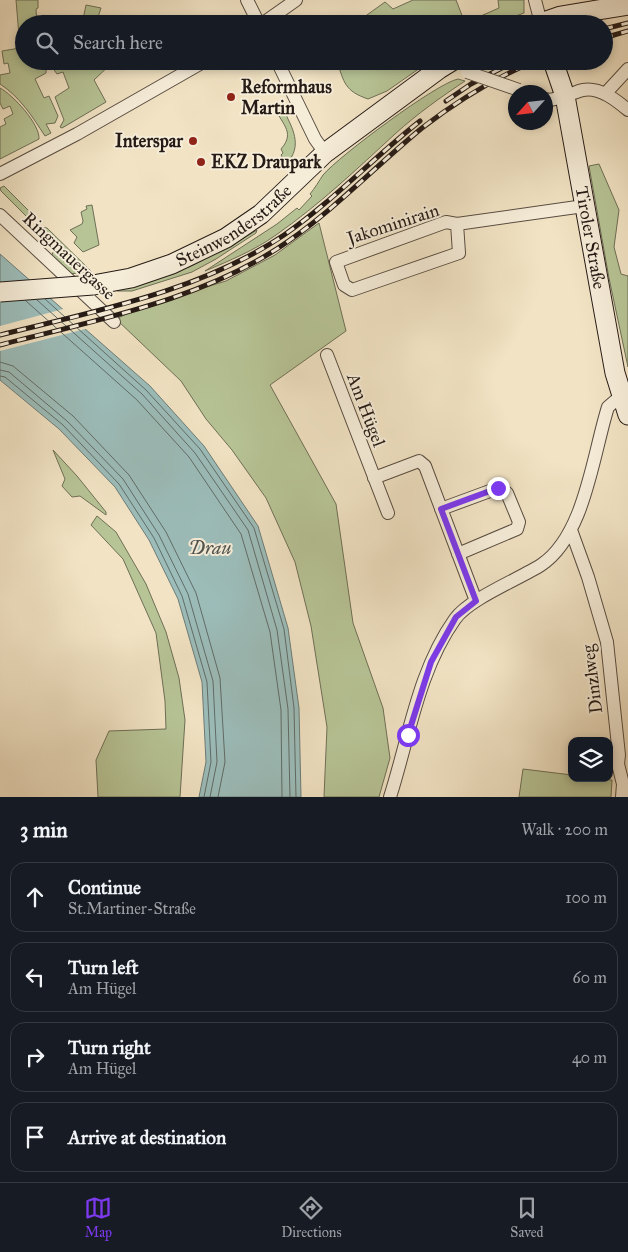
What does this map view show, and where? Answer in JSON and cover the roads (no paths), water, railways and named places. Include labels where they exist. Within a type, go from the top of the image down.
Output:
[{"type":"main road","points":[[567,15],[628,5]]},
{"type":"main road","name":"Steinwenderstraße","points":[[0,292],[92,285],[131,278],[172,264],[226,238],[261,214],[325,153],[449,70]]},
{"type":"main road","name":"Tiroler Straße","points":[[555,70],[565,96],[615,373],[625,407]]},
{"type":"street","points":[[247,0],[256,15]]},
{"type":"street","points":[[274,15],[296,0]]},
{"type":"street","points":[[535,0],[538,15]]},
{"type":"street","points":[[605,94],[628,69]]},
{"type":"street","points":[[0,174],[95,125],[190,70]]},
{"type":"street","points":[[281,70],[315,139],[325,153]]},
{"type":"street","points":[[462,70],[508,86]]},
{"type":"street","points":[[553,99],[584,90],[605,94],[628,110]]},
{"type":"street","name":"Jakominirain","points":[[457,224],[460,253],[352,290],[344,285],[336,262],[446,222],[457,224],[584,206]]},
{"type":"street","name":"Ringmauergasse","points":[[0,215],[114,322]]},
{"type":"street","name":"Am Hügel","points":[[326,355],[388,513]]},
{"type":"street","points":[[390,797],[431,662],[456,617],[476,601],[542,564],[553,556],[564,543],[571,530],[594,466],[608,407],[614,401],[625,407]]},
{"type":"street","points":[[374,478],[419,461],[425,466],[476,601]]},
{"type":"street","points":[[441,509],[498,488],[507,494],[519,522],[517,529],[458,554]]},
{"type":"street","name":"Dinzlweg","points":[[571,530],[586,570],[607,642],[619,754],[618,764],[623,784],[622,797]]},
{"type":"water","name":"Drau","points":[[0,254],[150,386],[204,446],[258,526],[288,628],[299,708],[301,797],[199,797],[206,762],[202,682],[178,599],[149,540],[115,487],[59,429],[0,380]]},
{"type":"railway","points":[[613,27],[628,23]]},
{"type":"railway","points":[[613,35],[628,31]]},
{"type":"railway","points":[[446,101],[471,84],[498,70]]},
{"type":"railway","points":[[0,345],[112,316],[187,293],[223,278],[258,260],[290,240],[324,214],[435,118],[463,99],[516,70]]},
{"type":"railway","points":[[0,335],[147,297],[218,271],[252,254],[302,222],[420,121]]},
{"type":"place","name":"Reformhaus Martin","points":[[231,97]]},
{"type":"place","name":"Interspar","points":[[193,141]]},
{"type":"place","name":"EKZ Draupark","points":[[201,162]]}]
